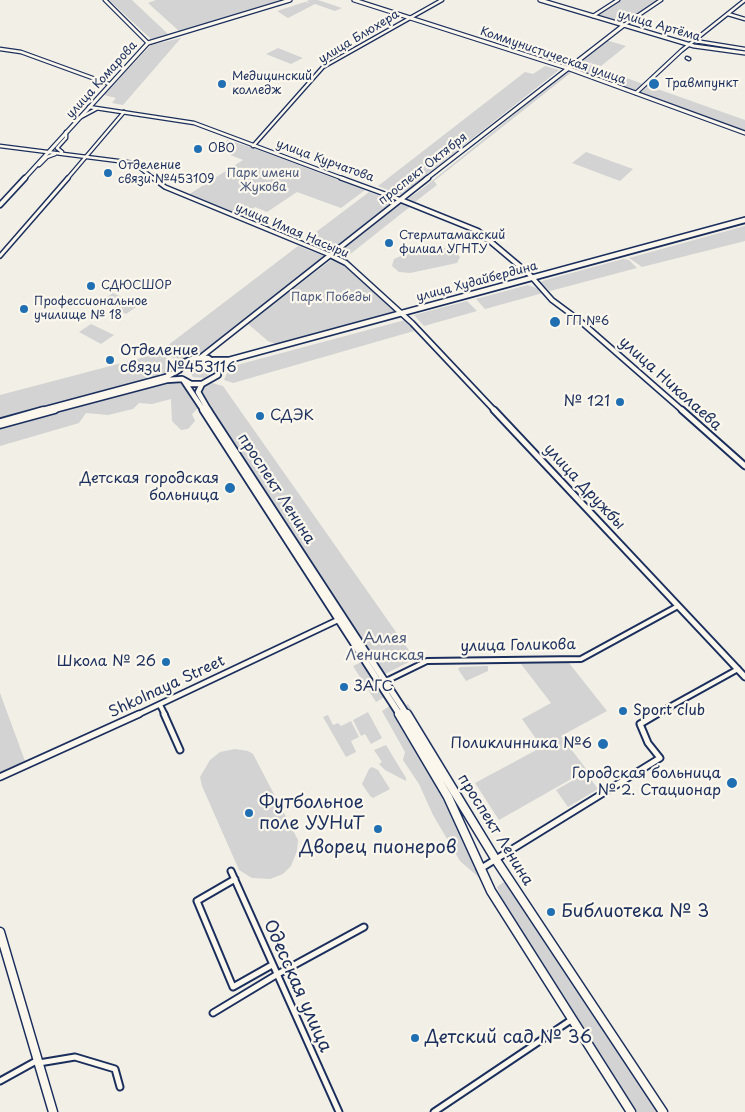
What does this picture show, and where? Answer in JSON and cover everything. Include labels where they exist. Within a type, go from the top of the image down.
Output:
[{"type":"main road","points":[[148,43],[290,0]]},
{"type":"main road","name":"Коммунистическая улица","points":[[354,0],[567,68],[745,133]]},
{"type":"main road","name":"улица Артёма","points":[[540,0],[690,45],[745,53]]},
{"type":"main road","name":"проспект Октября","points":[[201,357],[624,25]]},
{"type":"main road","name":"улица Комарова","points":[[0,206],[148,43]]},
{"type":"main road","name":"улица Курчатова","points":[[400,200],[474,228],[534,279]]},
{"type":"main road","name":"улица Худайбердина","points":[[213,360],[229,360],[745,222]]},
{"type":"main road","name":"улица Имая Насыри","points":[[330,255],[346,263],[402,314]]},
{"type":"main road","name":"улица Николаева","points":[[534,279],[552,300],[579,320],[745,466]]},
{"type":"main road","name":"улица Худайбердина","points":[[219,370],[231,363],[402,314]]},
{"type":"main road","name":"улица Дружбы","points":[[402,314],[745,677]]},
{"type":"main road","points":[[213,360],[216,346]]},
{"type":"main road","points":[[0,424],[161,380],[179,370],[184,362],[201,357],[213,360],[219,366],[219,370],[213,379],[202,384],[191,384],[183,380],[161,380]]},
{"type":"main road","points":[[179,370],[183,380]]},
{"type":"main road","name":"проспект Ленина","points":[[183,380],[663,1112]]},
{"type":"main road","name":"проспект Ленина","points":[[202,384],[198,392],[199,396],[341,619]]},
{"type":"main road","name":"проспект Ленина","points":[[383,683],[440,781],[480,870],[496,900],[631,1112]]},
{"type":"main road","points":[[0,932],[53,1112]]},
{"type":"street","name":"улица Комарова","points":[[105,0],[148,43]]},
{"type":"street","name":"улица Блюхера","points":[[253,146],[323,67],[442,0]]},
{"type":"street","points":[[593,16],[618,0]]},
{"type":"street","name":"проспект Октября","points":[[624,25],[661,0]]},
{"type":"street","points":[[636,93],[676,56],[745,0]]},
{"type":"street","points":[[728,14],[745,19]]},
{"type":"street","points":[[695,41],[745,49]]},
{"type":"street","points":[[0,49],[21,52],[109,84]]},
{"type":"street","points":[[676,56],[681,57]]},
{"type":"street","name":"улица Курчатова","points":[[88,107],[187,121],[400,200]]},
{"type":"street","points":[[78,119],[91,111],[104,109]]},
{"type":"street","points":[[0,256],[124,112]]},
{"type":"street","points":[[66,132],[66,138],[57,147],[58,150],[85,156]]},
{"type":"street","name":"улица Имая Насыри","points":[[0,146],[134,163],[156,182],[170,189],[330,255]]},
{"type":"street","points":[[34,168],[52,155],[85,156]]},
{"type":"street","name":"улица Голикова","points":[[383,683],[427,661],[581,659],[678,606]]},
{"type":"street","name":"Shkolnaya Street","points":[[0,777],[160,705],[341,619]]},
{"type":"street","points":[[480,870],[660,758],[648,743],[640,724],[738,669]]},
{"type":"street","points":[[160,705],[180,750]]},
{"type":"street","name":"Одесская улица","points":[[231,871],[339,1112]]},
{"type":"street","points":[[235,879],[197,901],[233,987],[272,965]]},
{"type":"street","points":[[213,1013],[276,975],[364,927]]},
{"type":"street","points":[[434,1112],[572,1020]]},
{"type":"street","points":[[0,1081],[38,1062],[75,1057],[114,1069],[120,1087]]},
{"type":"green space","points":[[109,0],[132,0],[168,34],[151,39]]},
{"type":"green space","points":[[156,0],[283,0],[179,31],[148,3]]},
{"type":"green space","points":[[318,0],[342,8],[335,11],[315,4],[288,18],[277,11],[305,2],[310,3],[306,1]]},
{"type":"green space","points":[[619,0],[658,0],[623,23],[596,15]]},
{"type":"green space","points":[[181,38],[123,105],[112,103],[116,98],[104,95],[151,45]]},
{"type":"green space","points":[[606,40],[626,46],[601,66],[583,61],[582,59]]},
{"type":"green space","points":[[278,48],[303,58],[291,64],[266,54]]},
{"type":"green space","points":[[580,61],[643,84],[637,91],[571,68]]},
{"type":"green space","points":[[545,66],[559,70],[401,195],[378,186],[525,72],[533,74]]},
{"type":"green space","points":[[568,71],[573,71],[434,181],[437,185],[415,202],[407,199],[422,189]]},
{"type":"green space","points":[[646,85],[745,120],[745,130],[639,92]]},
{"type":"green space","name":"Парк имени Жукова","points":[[228,140],[365,190],[341,208],[297,192],[267,212],[255,207],[241,217],[188,195],[243,160],[230,155],[232,152],[219,145]]},
{"type":"green space","points":[[586,152],[633,169],[620,181],[572,163]]},
{"type":"green space","points":[[369,192],[393,201],[329,253],[303,242]]},
{"type":"green space","points":[[400,202],[411,206],[344,259],[334,254]]},
{"type":"green space","points":[[745,226],[745,241],[642,267],[629,258]]},
{"type":"green space","points":[[298,246],[324,256],[201,355],[181,362],[164,353],[163,350],[167,346]]},
{"type":"green space","points":[[444,248],[457,253],[460,257],[457,263],[410,273],[399,272],[392,266],[394,259],[403,255]]},
{"type":"green space","points":[[623,259],[629,260],[637,268],[550,291],[541,283],[542,281]]},
{"type":"green space","name":"Парк Победы","points":[[331,260],[344,266],[397,313],[276,344],[268,341],[248,324]]},
{"type":"green space","points":[[528,285],[539,289],[543,293],[485,309],[476,299]]},
{"type":"green space","points":[[113,293],[139,305],[126,314],[101,301]]},
{"type":"green space","points":[[467,301],[477,311],[424,326],[414,315]]},
{"type":"green space","points":[[405,320],[414,331],[233,383],[224,380],[229,368],[237,365]]},
{"type":"green space","points":[[91,324],[114,335],[101,344],[79,332]]},
{"type":"green space","points":[[160,354],[177,364],[175,369],[162,377],[0,419],[0,395]]},
{"type":"green space","points":[[200,364],[210,366],[212,373],[204,378],[193,377],[189,371],[193,366]]},
{"type":"green space","points":[[179,382],[188,390],[198,408],[192,414],[195,421],[188,429],[181,430],[172,421],[171,399],[152,404],[139,403],[133,409],[108,415],[86,413],[79,423],[0,446],[0,429],[161,384]]},
{"type":"green space","name":"Аллея Ленинская","points":[[212,383],[223,386],[415,659],[383,675],[201,394],[201,388]]},
{"type":"green space","points":[[363,661],[386,696],[376,702],[353,666]]},
{"type":"green space","points":[[569,663],[607,711],[561,736],[587,770],[499,820],[475,783],[542,747],[522,719],[551,703],[521,664]]},
{"type":"green space","points":[[488,666],[488,671],[466,681],[458,669],[460,667]]},
{"type":"green space","points":[[0,693],[25,761],[0,773]]},
{"type":"green space","points":[[408,704],[480,823],[478,824],[406,705]]},
{"type":"green space","points":[[391,705],[459,828],[483,881],[460,861],[433,815],[419,784],[403,760],[405,752],[382,711]]},
{"type":"green space","points":[[368,712],[382,738],[371,744],[365,734],[361,736],[353,720]]},
{"type":"green space","points":[[328,715],[333,725],[338,723],[341,726],[351,721],[359,737],[351,741],[356,752],[346,757],[323,717]]},
{"type":"green space","points":[[386,745],[406,781],[385,770],[379,764],[382,762],[374,750]]},
{"type":"green space","name":"Футбольное поле УУНиТ","points":[[235,749],[248,751],[253,754],[298,840],[297,851],[291,866],[283,874],[270,879],[252,878],[239,870],[202,786],[200,777],[210,760],[220,752]]},
{"type":"green space","points":[[372,767],[378,770],[390,789],[373,798],[362,784],[369,769]]},
{"type":"green space","points":[[586,773],[598,789],[568,807],[556,790]]},
{"type":"green space","points":[[504,882],[512,887],[659,1112],[637,1112],[501,897],[497,887]]},
{"type":"place","name":"Медицинский колледж","points":[[222,84]]},
{"type":"place","name":"Травмпункт","points":[[654,84]]},
{"type":"place","name":"ОВО","points":[[198,149]]},
{"type":"place","name":"Отделение связи №453109","points":[[108,173]]},
{"type":"place","name":"Стерлитамакский филиал УГНТУ","points":[[389,243]]},
{"type":"place","name":"СДЮСШОР","points":[[91,286]]},
{"type":"place","name":"Профессиональное училище № 18","points":[[24,309]]},
{"type":"place","name":"ГП №6","points":[[555,322]]},
{"type":"place","name":"Отделение связи №453116","points":[[110,360]]},
{"type":"place","name":"№ 121","points":[[620,402]]},
{"type":"place","name":"СДЭК","points":[[260,416]]},
{"type":"place","name":"Детская городская больница","points":[[230,488]]},
{"type":"place","name":"Школа № 26","points":[[166,662]]},
{"type":"place","name":"ЗАГС","points":[[344,687]]},
{"type":"place","name":"Sport club","points":[[623,711]]},
{"type":"place","name":"Поликлинника №6","points":[[603,744]]},
{"type":"place","name":"Городская больница № 2. Стационар","points":[[732,783]]},
{"type":"place","name":"Футбольное поле УУНиТ","points":[[249,813]]},
{"type":"place","name":"Дворец пионеров","points":[[378,829]]},
{"type":"place","name":"Библиотека № 3","points":[[551,912]]},
{"type":"place","name":"Детский сад № 36","points":[[415,1038]]}]
